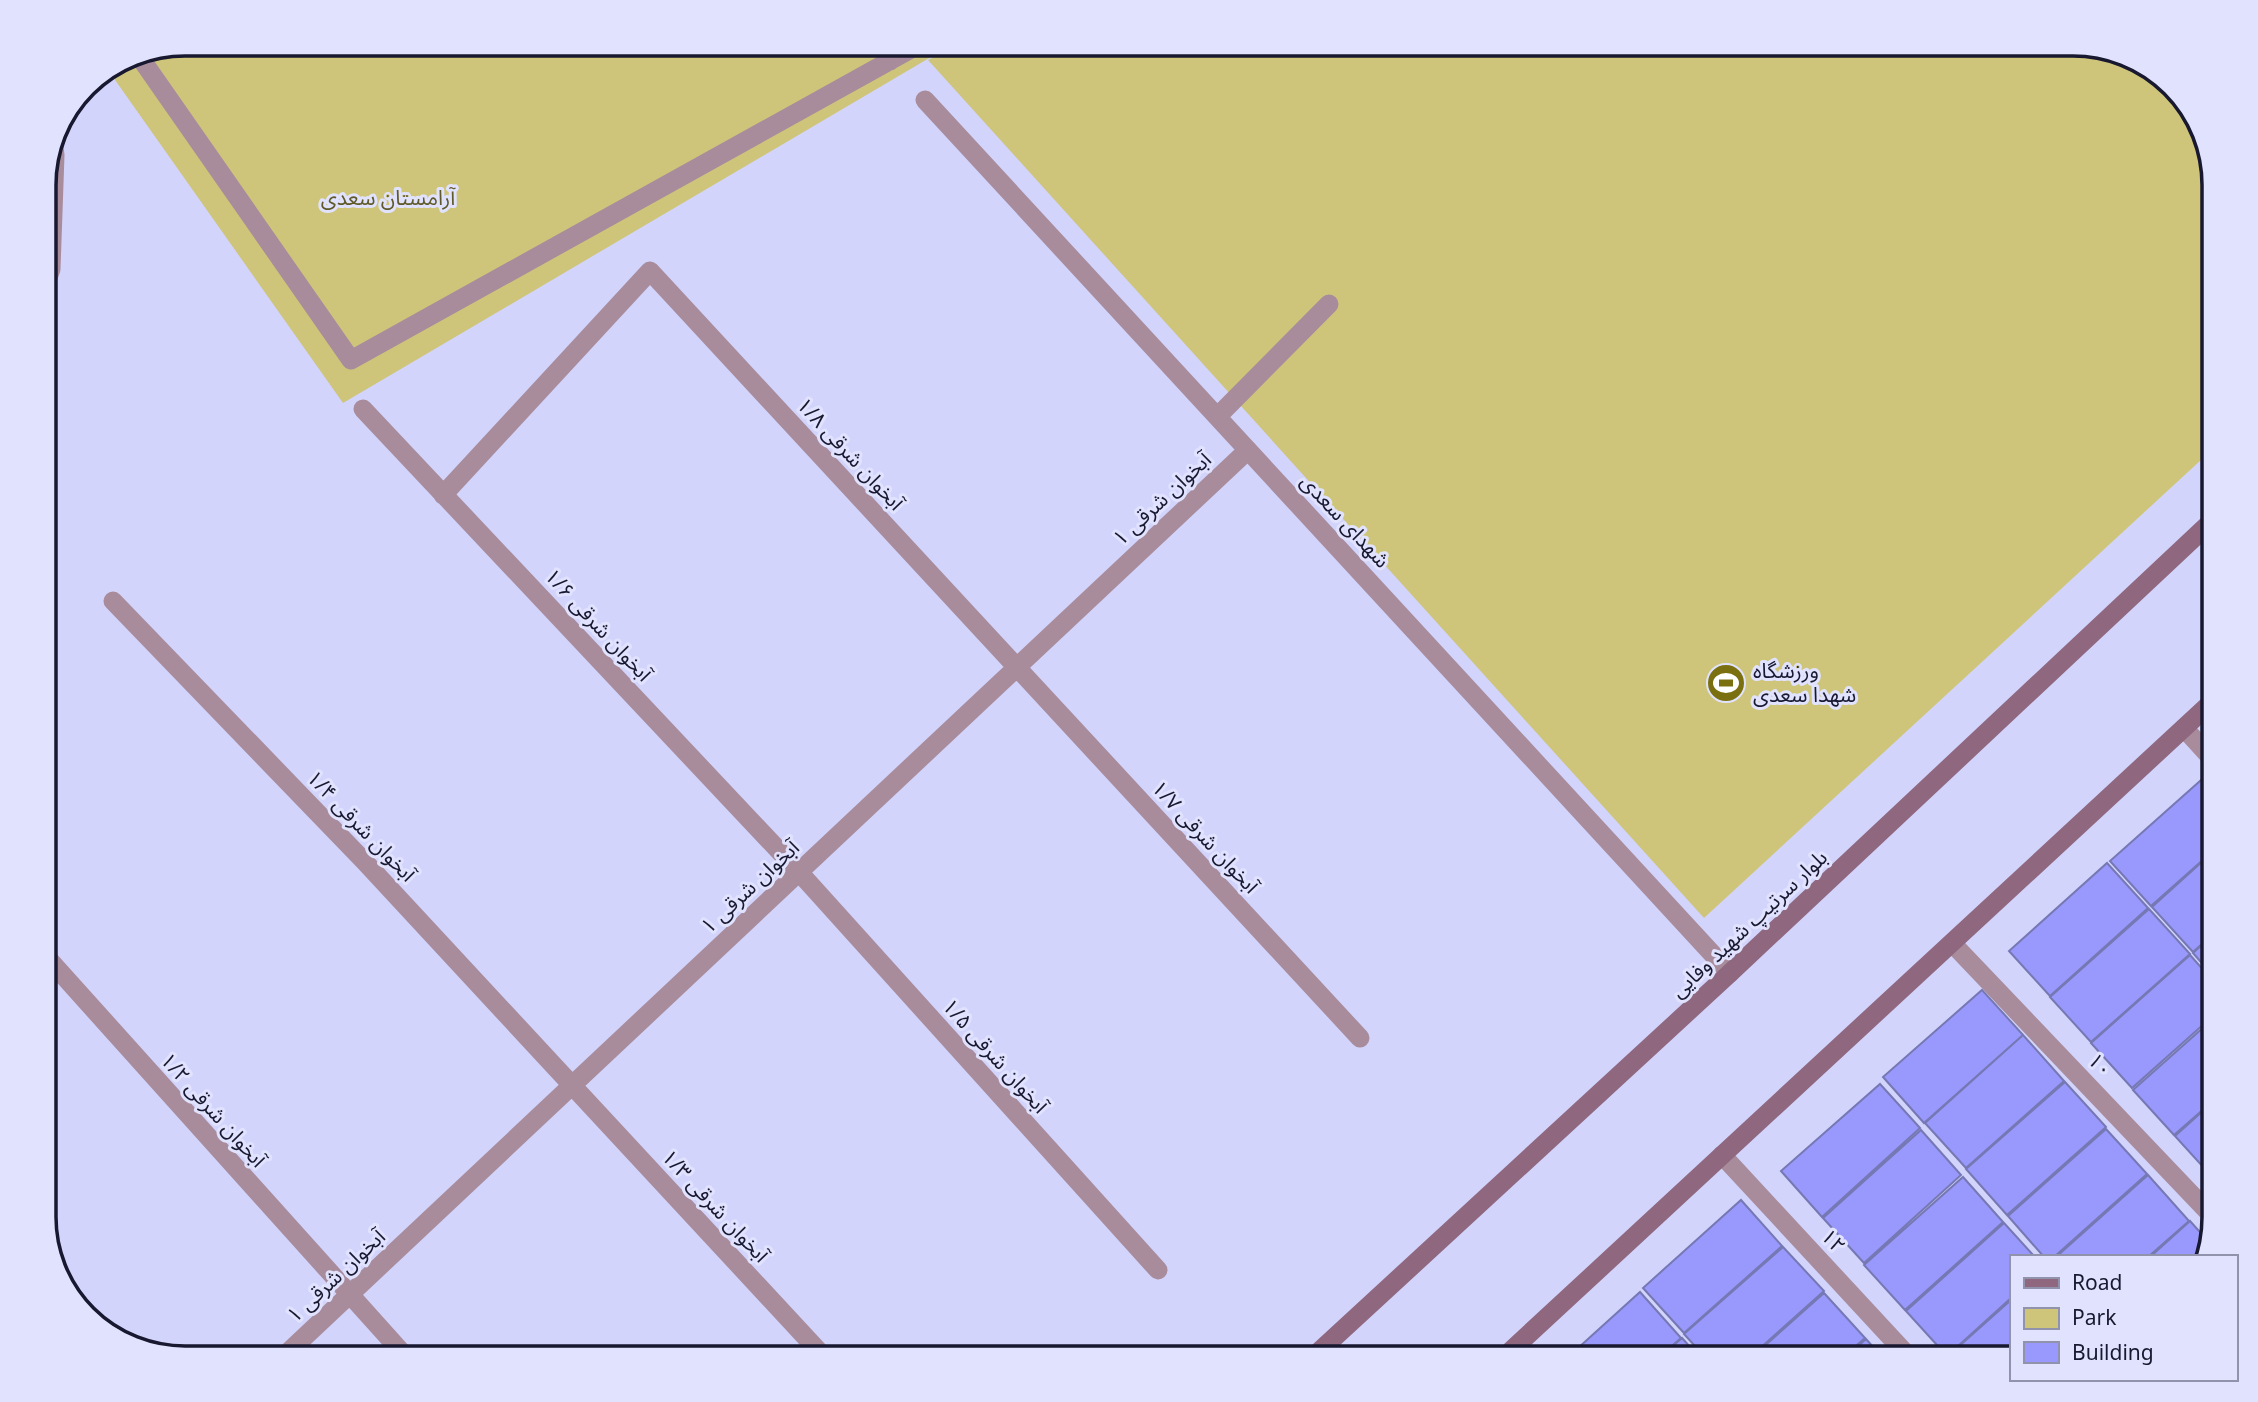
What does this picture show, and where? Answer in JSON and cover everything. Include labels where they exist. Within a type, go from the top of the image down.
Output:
[{"type":"main road","name":"بلوار سرتیپ شهید وفایی","points":[[1325,1346],[1730,973],[2202,530]]},
{"type":"main road","points":[[1516,1346],[2202,711]]},
{"type":"street","points":[[887,56],[890,61]]},
{"type":"street","points":[[144,63],[351,360],[899,56]]},
{"type":"street","name":"شهدای سعدی","points":[[925,100],[1730,973]]},
{"type":"street","name":"آبخوان شرقی ۱/۸","points":[[443,495],[650,271],[1017,667]]},
{"type":"street","points":[[1218,416],[1329,304]]},
{"type":"street","name":"آبخوان شرقی ۱/۶","points":[[363,409],[799,872]]},
{"type":"street","name":"آبخوان شرقی ۱","points":[[295,1346],[1248,450]]},
{"type":"street","name":"آبخوان شرقی ۱/۴","points":[[113,601],[365,862],[572,1086]]},
{"type":"street","name":"آبخوان شرقی ۱/۷","points":[[1017,667],[1360,1038]]},
{"type":"street","points":[[2184,728],[2202,748]]},
{"type":"street","name":"آبخوان شرقی ۱/۵","points":[[799,872],[1157,1270]]},
{"type":"street","name":"۱۰","points":[[1952,943],[2202,1205]]},
{"type":"street","name":"آبخوان شرقی ۱/۲","points":[[56,968],[396,1346]]},
{"type":"street","name":"آبخوان شرقی ۱/۳","points":[[572,1086],[814,1346]]},
{"type":"street","name":"۱۲","points":[[1723,1155],[1899,1346]]},
{"type":"green space","name":"آرامستان سعدی","points":[[177,56],[933,56],[343,403],[113,78],[120,73],[152,60]]},
{"type":"green space","name":"ورزشگاه شهدا سعدی","points":[[935,56],[2073,56],[2106,60],[2138,73],[2170,100],[2189,128],[2200,160],[2202,459],[1704,918],[928,60]]},
{"type":"building","points":[[2202,779],[2202,861],[2151,906],[2110,861]]},
{"type":"building","points":[[2202,862],[2202,944],[2193,952],[2152,907]]},
{"type":"building","points":[[2107,863],[2148,908],[2050,996],[2009,951]]},
{"type":"building","points":[[2149,909],[2190,954],[2091,1042],[2050,997]]},
{"type":"building","points":[[2202,945],[2202,963],[2193,953]]},
{"type":"building","points":[[2190,955],[2202,968],[2202,1026],[2132,1088],[2091,1043]]},
{"type":"building","points":[[1982,990],[2023,1035],[1924,1123],[1883,1077]]},
{"type":"building","points":[[2202,1029],[2202,1110],[2174,1135],[2133,1090]]},
{"type":"building","points":[[2023,1035],[2064,1081],[1966,1168],[1925,1123]]},
{"type":"building","points":[[2065,1082],[2106,1127],[2007,1215],[1966,1169]]},
{"type":"building","points":[[1880,1084],[1920,1128],[1822,1217],[1781,1171]]},
{"type":"building","points":[[2202,1112],[2202,1166],[2175,1136]]},
{"type":"building","points":[[2106,1129],[2147,1174],[2056,1255],[2042,1255],[2008,1216]]},
{"type":"building","points":[[1921,1130],[1961,1175],[1864,1263],[1823,1218]]},
{"type":"building","points":[[2148,1175],[2189,1221],[2150,1255],[2058,1255]]},
{"type":"building","points":[[1963,1177],[2003,1222],[1905,1310],[1864,1265]]},
{"type":"building","points":[[1741,1200],[1782,1246],[1684,1333],[1643,1288]]},
{"type":"building","points":[[2190,1221],[2201,1233],[2196,1255],[2152,1255]]},
{"type":"building","points":[[2004,1223],[2033,1255],[2010,1255],[2010,1299],[1958,1346],[1938,1346],[1906,1311]]},
{"type":"building","points":[[1783,1247],[1824,1291],[1762,1346],[1695,1346],[1684,1334]]},
{"type":"building","points":[[1640,1292],[1681,1338],[1672,1346],[1580,1346]]},
{"type":"building","points":[[1824,1293],[1865,1338],[1856,1346],[1764,1346]]},
{"type":"building","points":[[2010,1301],[2010,1346],[1959,1346]]},
{"type":"building","points":[[1682,1338],[1689,1346],[1673,1346]]},
{"type":"building","points":[[1866,1339],[1872,1346],[1858,1346]]},
{"type":"place","name":"ورزشگاه شهدا سعدی","points":[[1726,683]]}]
